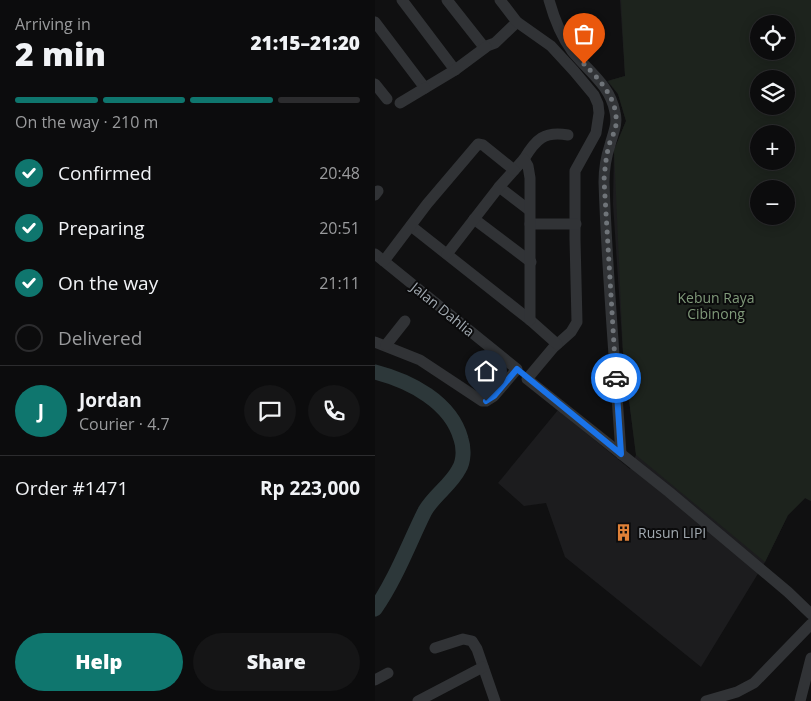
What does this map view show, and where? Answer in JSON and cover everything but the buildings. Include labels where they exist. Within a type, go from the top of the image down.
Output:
[{"type":"street","points":[[402,0],[455,70]]},
{"type":"street","points":[[447,0],[482,44]]},
{"type":"street","points":[[500,0],[517,22],[551,46],[574,71],[596,98],[599,114],[596,134],[575,171],[577,322],[571,332],[557,344],[527,379]]},
{"type":"street","points":[[549,0],[565,40],[577,57],[602,83],[613,103],[616,114],[616,124],[607,153],[604,180],[611,320],[621,454]]},
{"type":"street","points":[[375,22],[425,88]]},
{"type":"street","points":[[400,103],[455,70],[482,44],[495,43],[517,22]]},
{"type":"street","points":[[375,84],[387,100]]},
{"type":"street","points":[[447,254],[499,187],[524,159],[535,142],[548,134],[568,135]]},
{"type":"street","points":[[380,257],[411,226],[478,144],[483,144],[514,170]]},
{"type":"street","points":[[524,159],[529,173],[530,320]]},
{"type":"street","points":[[499,187],[529,210]]},
{"type":"street","points":[[474,219],[531,262]]},
{"type":"street","points":[[530,224],[576,224]]},
{"type":"street","points":[[411,226],[530,320],[557,344]]},
{"type":"street","name":"Jalan Dahlia","points":[[380,257],[758,566],[811,614]]},
{"type":"street","points":[[405,321],[381,344],[420,360],[482,400],[486,401],[494,396],[517,369]]},
{"type":"street","points":[[705,701],[737,692],[754,683],[811,624]]},
{"type":"street","points":[[435,648],[463,639],[472,641],[475,644],[495,701]]},
{"type":"street","points":[[800,701],[811,658]]},
{"type":"street","points":[[418,701],[483,667]]},
{"type":"street","points":[[375,680],[389,673]]},
{"type":"shaded area","name":"Kebun Raya Cibinong","points":[[620,0],[811,0],[811,501],[805,498],[788,515],[765,562],[701,667],[565,557],[546,503],[524,506],[498,483],[558,410],[630,469],[636,455],[623,353],[613,204],[614,150],[626,121],[618,94],[607,81],[625,76]]},
{"type":"green space","name":"Kebun Raya Cibinong","points":[[621,0],[811,0],[811,501],[805,498],[788,515],[765,562],[636,455],[623,353],[614,150],[626,121],[618,94],[608,81],[625,76]]},
{"type":"waterway","points":[[375,372],[415,387],[439,404],[456,426],[463,450],[462,462],[456,475],[425,511],[396,573],[375,609]]},
{"type":"way so far","points":[[584,64],[602,83],[610,96],[616,114],[616,124],[607,153],[604,180],[616,378]]},
{"type":"place","name":"Rusun LIPI","points":[[624,532]]},
{"type":"route","points":[[486,401],[494,396],[517,369],[621,454],[616,378]]}]
